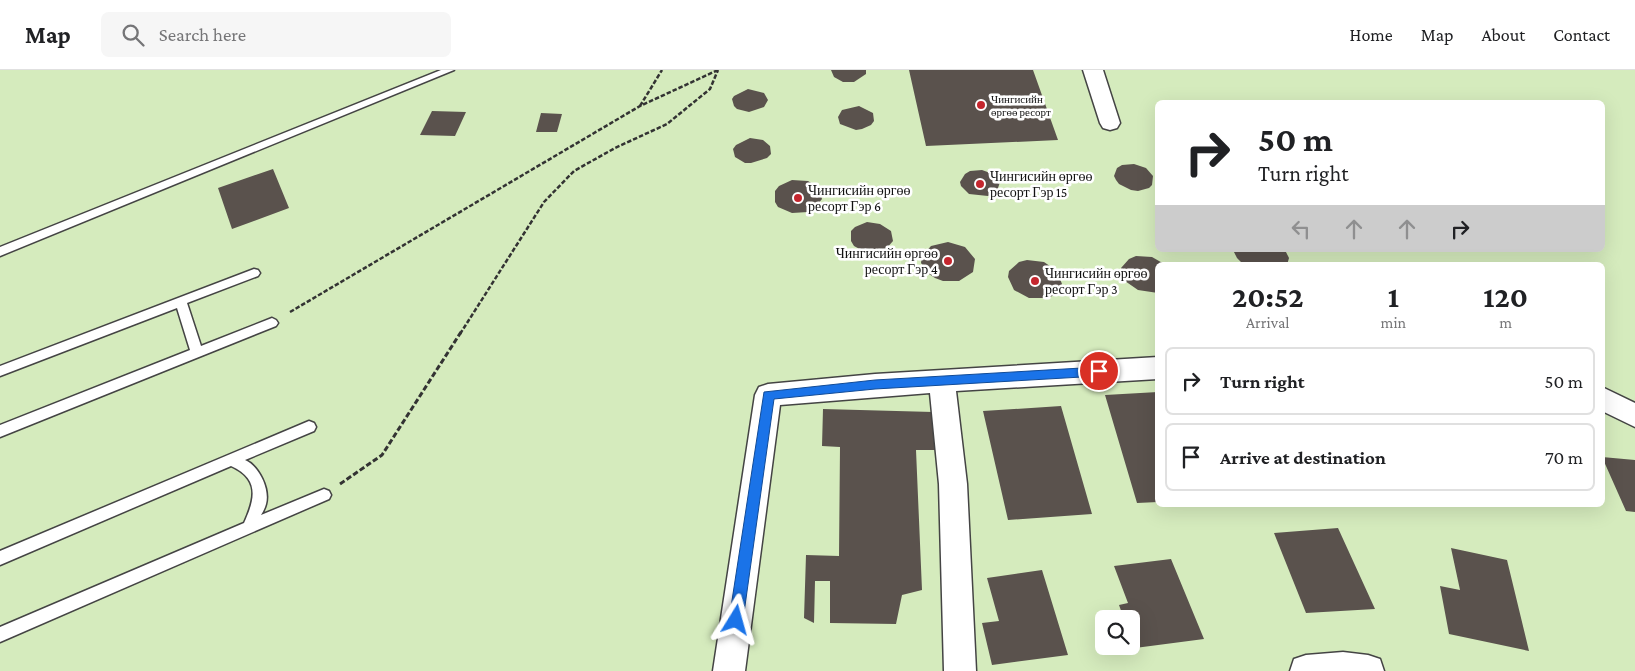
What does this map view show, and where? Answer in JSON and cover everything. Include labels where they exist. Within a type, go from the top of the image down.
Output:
[{"type":"street","points":[[1094,70],[1110,123]]},
{"type":"street","points":[[729,671],[768,395],[875,385],[1155,368]]},
{"type":"street","points":[[942,381],[953,484],[960,671]]},
{"type":"street","points":[[1605,400],[1635,416]]},
{"type":"street","points":[[1306,671],[1343,668],[1368,671]]},
{"type":"lane","points":[[0,252],[449,70]]},
{"type":"lane","points":[[0,371],[254,273]]},
{"type":"lane","points":[[181,302],[197,353]]},
{"type":"lane","points":[[0,431],[272,323]]},
{"type":"lane","points":[[0,558],[309,427]]},
{"type":"lane","points":[[230,460],[247,467],[254,474],[259,489],[260,502],[249,527]]},
{"type":"lane","points":[[0,635],[324,495]]},
{"type":"path","points":[[640,106],[662,70]]},
{"type":"path","points":[[272,323],[640,106],[718,70]]},
{"type":"path","points":[[324,495],[382,455],[544,202],[574,171],[614,148],[667,124],[710,89],[718,70]]},
{"type":"green space","points":[[0,70],[1635,70],[1635,671],[0,671]]},
{"type":"building","points":[[831,70],[866,70],[866,74],[854,82],[843,82],[834,77]]},
{"type":"building","name":"Чингисийн өргөө ресорт","points":[[909,70],[1033,70],[1058,140],[926,146]]},
{"type":"building","points":[[748,89],[764,93],[768,100],[764,107],[749,112],[737,109],[734,106],[732,99],[734,96]]},
{"type":"building","points":[[859,106],[873,113],[874,121],[871,125],[856,130],[840,124],[838,117],[842,110]]},
{"type":"building","points":[[432,111],[466,112],[455,136],[420,135]]},
{"type":"building","points":[[541,113],[562,114],[557,132],[536,132]]},
{"type":"building","points":[[750,138],[763,140],[770,146],[771,154],[767,158],[751,163],[745,163],[735,157],[733,149],[736,145]]},
{"type":"building","points":[[1134,164],[1146,168],[1153,176],[1152,185],[1149,188],[1138,191],[1131,190],[1119,184],[1116,180],[1114,176],[1117,168],[1122,165]]},
{"type":"building","points":[[273,169],[289,208],[232,229],[218,188]]},
{"type":"building","name":"Чингисийн өргөө ресорт Гэр 15","points":[[982,170],[993,174],[1000,182],[997,191],[988,196],[969,194],[961,186],[960,182],[965,174],[970,171]]},
{"type":"building","name":"Чингисийн өргөө ресорт Гэр 6","points":[[792,180],[808,181],[819,188],[822,199],[814,209],[808,212],[792,213],[778,207],[775,202],[775,191],[779,186]]},
{"type":"building","points":[[867,222],[880,224],[891,231],[893,241],[886,249],[873,253],[865,252],[854,246],[851,241],[851,231],[855,227]]},
{"type":"building","name":"Чингисийн өргөө ресорт Гэр 4","points":[[948,242],[965,247],[975,259],[973,272],[959,281],[943,281],[935,278],[929,274],[921,263],[922,256],[931,246]]},
{"type":"building","points":[[1234,252],[1286,252],[1289,258],[1288,262],[1241,262]]},
{"type":"building","points":[[1136,256],[1152,257],[1161,262],[1155,262],[1155,293],[1138,290],[1125,281],[1121,268],[1129,259]]},
{"type":"building","name":"Чингисийн өргөө ресорт Гэр 3","points":[[1027,260],[1044,262],[1057,271],[1062,284],[1055,295],[1047,298],[1029,298],[1014,290],[1008,277],[1009,271],[1019,262]]},
{"type":"building","points":[[1155,392],[1155,502],[1137,503],[1105,395]]},
{"type":"building","points":[[1061,406],[1092,514],[1008,520],[983,411]]},
{"type":"building","points":[[823,409],[933,412],[935,450],[916,450],[922,590],[902,595],[896,624],[830,623],[830,581],[815,581],[814,623],[804,618],[806,555],[839,556],[840,447],[822,446]]},
{"type":"building","points":[[1605,457],[1635,460],[1635,512],[1626,511],[1605,464]]},
{"type":"building","points":[[1338,528],[1375,609],[1306,613],[1274,533]]},
{"type":"building","points":[[1451,548],[1507,560],[1529,651],[1449,634],[1440,586],[1460,590]]},
{"type":"building","points":[[1171,559],[1204,639],[1140,647],[1140,610],[1121,610],[1119,605],[1128,603],[1114,566]]},
{"type":"building","points":[[1042,570],[1068,655],[992,665],[982,623],[999,621],[987,578]]},
{"type":"place","name":"Чингисийн өргөө ресорт","points":[[981,105]]},
{"type":"place","name":"Чингисийн өргөө ресорт Гэр 15","points":[[980,184]]},
{"type":"place","name":"Чингисийн өргөө ресорт Гэр 6","points":[[798,198]]},
{"type":"place","name":"Чингисийн өргөө ресорт Гэр 4","points":[[948,261]]},
{"type":"place","name":"Чингисийн өргөө ресорт Гэр 3","points":[[1035,281]]},
{"type":"route","points":[[736,620],[768,395],[875,385],[1099,371]]}]
